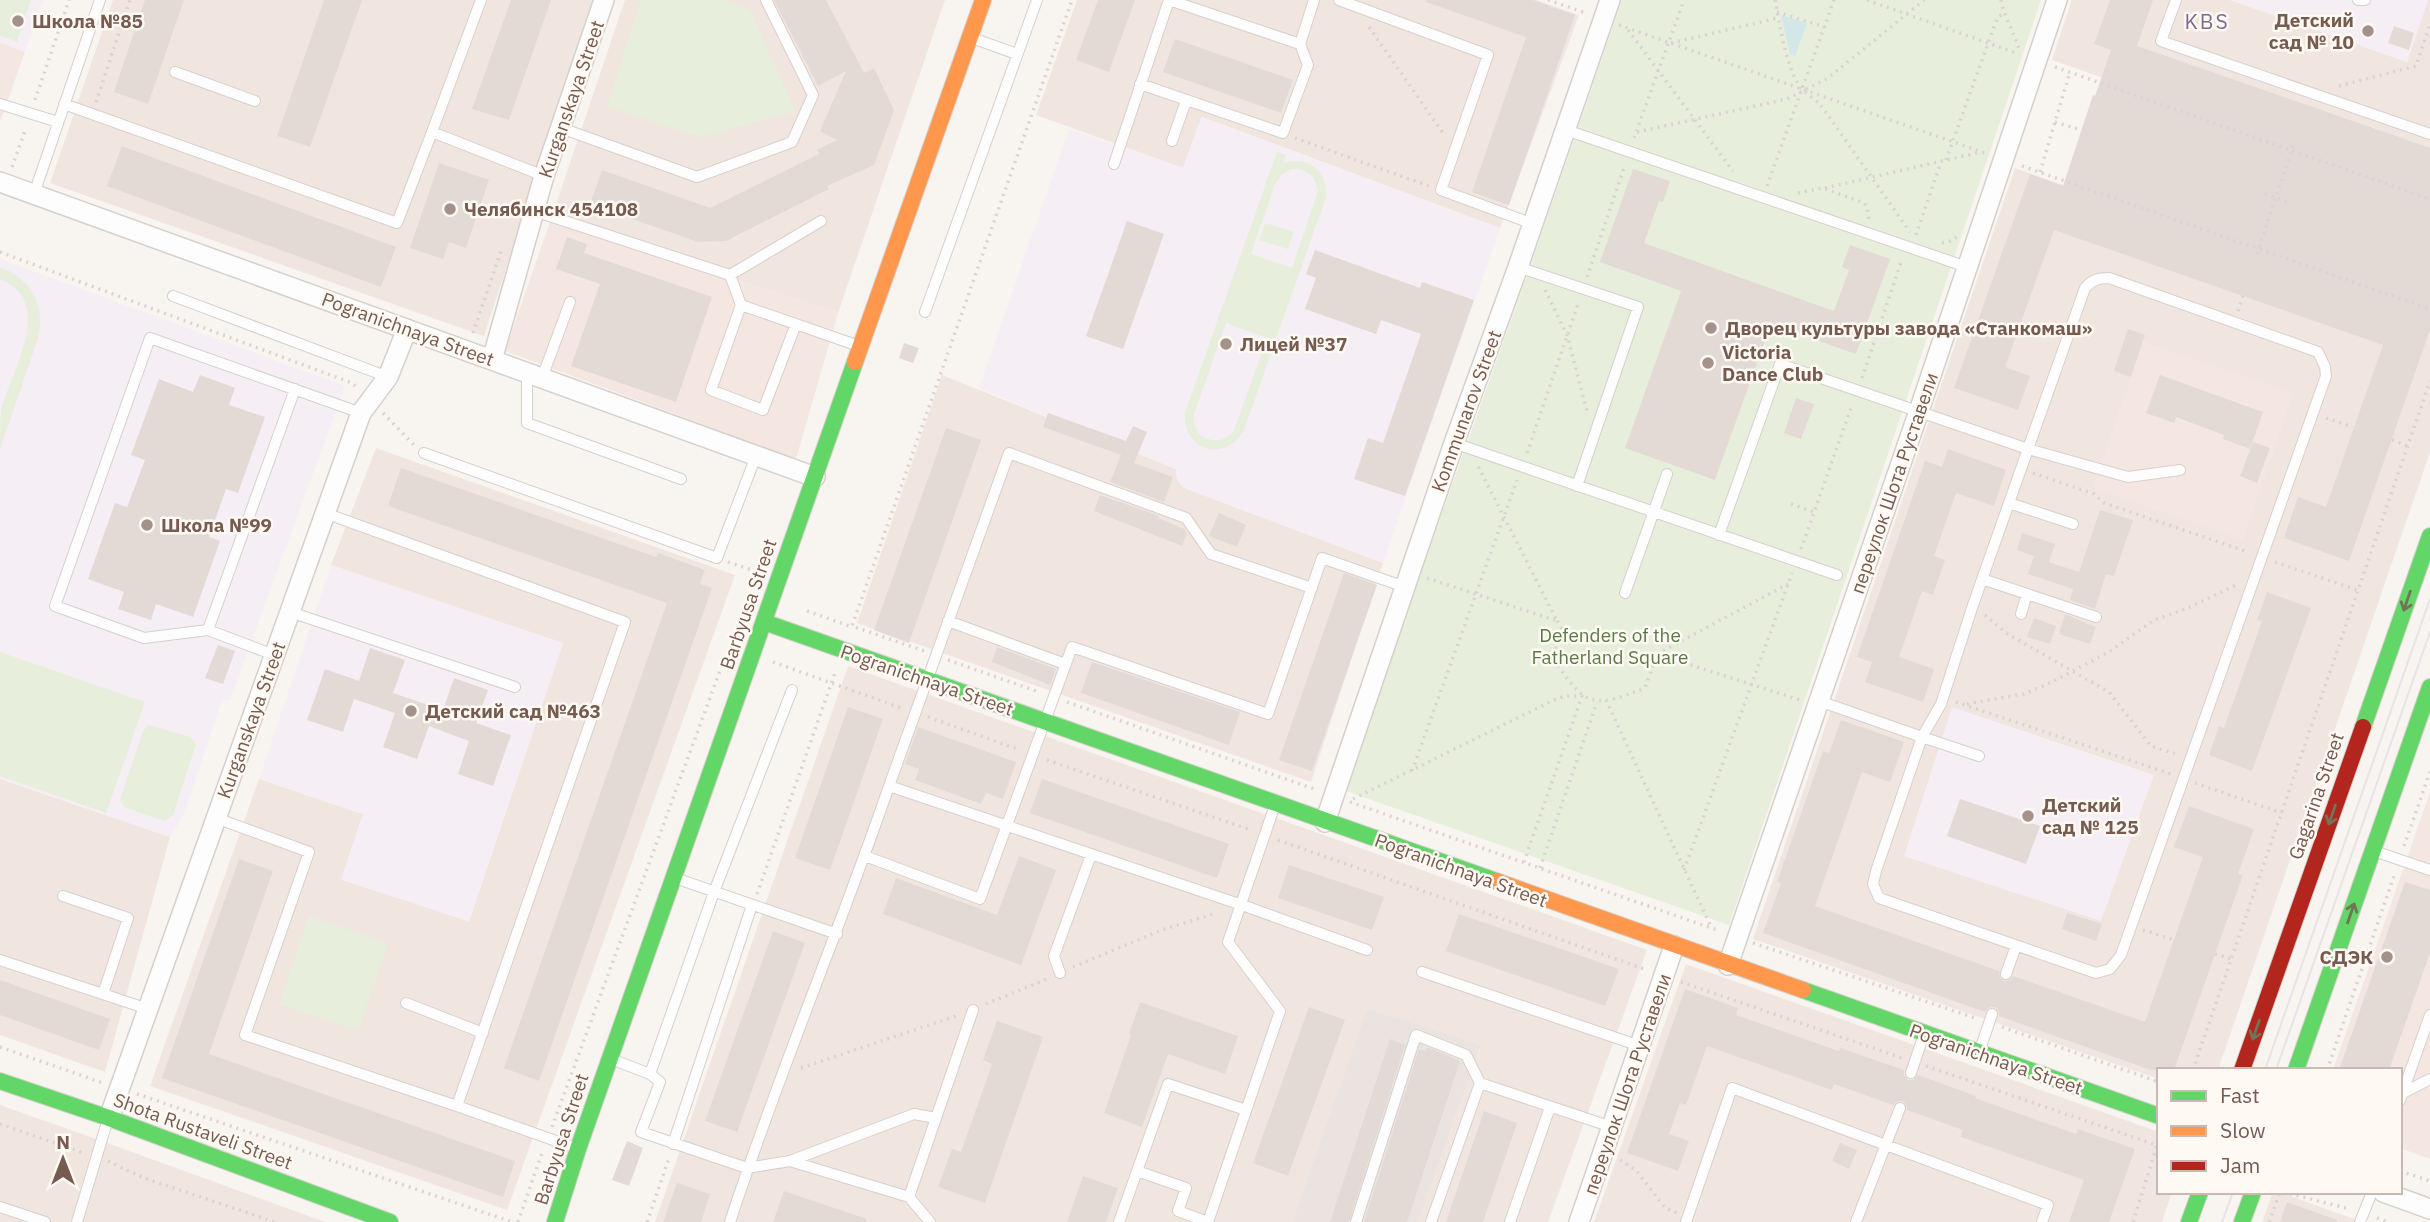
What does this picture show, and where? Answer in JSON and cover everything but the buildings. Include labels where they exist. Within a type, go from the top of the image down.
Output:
[{"type":"street","name":"Kurganskaya Street","points":[[492,360],[544,176],[604,0]]},
{"type":"street","name":"Barbyusa Street","points":[[555,1222],[578,1149],[771,599],[984,0]]},
{"type":"street","name":"Kommunarov Street","points":[[1325,822],[1413,581],[1454,443],[1566,130],[1609,0]]},
{"type":"street","name":"переулок Шота Руставели","points":[[1728,965],[1809,701],[1919,411],[2004,159],[2029,58],[2057,0]]},
{"type":"street","name":"Pogranichnaya Street","points":[[5,176],[34,194],[815,477]]},
{"type":"street","name":"Kurganskaya Street","points":[[109,1118],[325,513],[366,406],[388,377],[407,329]]},
{"type":"street","name":"Gagarina Street","points":[[2243,1068],[2430,536]]},
{"type":"street","name":"Pogranichnaya Street","points":[[764,622],[2157,1115]]},
{"type":"street","points":[[2297,1068],[2372,850],[2419,729],[2430,687]]},
{"type":"street","name":"переулок Шота Руставели","points":[[1580,1222],[1674,946]]},
{"type":"street","name":"Shota Rustaveli Street","points":[[0,1081],[109,1118],[390,1222]]},
{"type":"street","points":[[2189,1222],[2199,1194]]},
{"type":"street","points":[[2242,1222],[2252,1194]]},
{"type":"street","points":[[2389,1194],[2430,1209]]},
{"type":"lane","points":[[34,194],[100,0]]},
{"type":"lane","points":[[64,104],[397,223],[481,0]]},
{"type":"lane","points":[[561,128],[697,177],[792,142],[813,95],[766,0]]},
{"type":"lane","points":[[925,312],[1037,0]]},
{"type":"lane","points":[[1114,164],[1169,0],[1300,44]]},
{"type":"lane","points":[[1140,84],[1283,134],[1308,65],[1300,44],[1314,0]]},
{"type":"lane","points":[[1339,0],[1488,55],[1441,190],[1532,224]]},
{"type":"lane","points":[[2176,0],[2161,41],[2430,134]]},
{"type":"lane","points":[[2358,0],[2365,0]]},
{"type":"lane","points":[[970,37],[1017,54]]},
{"type":"lane","points":[[175,72],[255,101]]},
{"type":"lane","points":[[1172,141],[1186,101]]},
{"type":"lane","points":[[0,104],[58,122]]},
{"type":"lane","points":[[1566,130],[1967,267]]},
{"type":"lane","points":[[432,132],[544,176]]},
{"type":"lane","points":[[534,211],[730,275],[821,221]]},
{"type":"lane","points":[[1518,267],[1638,307],[1577,486]]},
{"type":"lane","points":[[730,275],[741,305],[711,390],[763,410],[796,324]]},
{"type":"lane","points":[[2100,278],[2109,278],[2318,352],[2325,367],[2326,376],[2314,414],[2121,955],[2109,969],[2096,973],[1879,898],[1873,884],[1922,737],[1941,704],[2028,449],[2085,288],[2091,281],[2100,278]]},
{"type":"lane","points":[[173,296],[388,377]]},
{"type":"lane","points":[[570,302],[534,375],[527,423],[681,479]]},
{"type":"lane","points":[[741,305],[862,347]]},
{"type":"lane","points":[[274,655],[208,630],[144,638],[55,606],[150,338],[295,389],[366,406]]},
{"type":"lane","points":[[1719,535],[1780,364],[2028,449],[2128,477],[2180,470]]},
{"type":"lane","points":[[208,630],[295,389]]},
{"type":"lane","points":[[1454,443],[1837,575]]},
{"type":"lane","points":[[424,453],[717,558],[756,456]]},
{"type":"lane","points":[[730,1222],[747,1168],[837,934],[1009,453],[1186,518],[1211,554],[1312,588]]},
{"type":"lane","points":[[1625,593],[1667,474]]},
{"type":"lane","points":[[2009,503],[2073,524]]},
{"type":"lane","points":[[325,513],[625,622],[457,1106]]},
{"type":"lane","points":[[865,856],[979,899],[1072,648],[1268,714],[1322,558],[1413,581]]},
{"type":"lane","points":[[1982,579],[2096,617]]},
{"type":"lane","points":[[2021,614],[2027,594]]},
{"type":"lane","points":[[290,612],[515,687]]},
{"type":"lane","points":[[948,621],[1065,664]]},
{"type":"lane","points":[[650,1074],[715,892],[792,690]]},
{"type":"lane","points":[[1809,701],[1979,756]]},
{"type":"lane","points":[[889,786],[1367,950]]},
{"type":"lane","points":[[1137,1171],[1186,1188],[1178,1211],[1208,1222],[1280,1011],[1228,942],[1276,804]]},
{"type":"lane","points":[[216,818],[309,852],[245,1035],[578,1149]]},
{"type":"lane","points":[[2372,850],[2430,870]]},
{"type":"lane","points":[[1060,973],[1054,957],[1091,855]]},
{"type":"lane","points":[[674,877],[837,934]]},
{"type":"lane","points":[[63,896],[128,918],[103,994]]},
{"type":"lane","points":[[673,1144],[752,905]]},
{"type":"lane","points":[[2006,974],[2016,946]]},
{"type":"lane","points":[[0,960],[148,1009]]},
{"type":"lane","points":[[1422,972],[1640,1046]]},
{"type":"lane","points":[[406,1003],[483,1033]]},
{"type":"lane","points":[[909,1197],[972,1010]]},
{"type":"lane","points":[[1979,1054],[1992,1014]]},
{"type":"lane","points":[[2402,1096],[2430,1015]]},
{"type":"lane","points":[[1911,1073],[1924,1034]]},
{"type":"lane","points":[[1356,1222],[1416,1035],[1466,1055],[1480,1083],[1612,1127]]},
{"type":"lane","points":[[610,1058],[650,1074],[660,1082],[641,1132],[747,1168],[790,1161],[914,1114],[936,1118]]},
{"type":"lane","points":[[2402,1096],[2430,1079]]},
{"type":"lane","points":[[1431,1222],[1480,1083]]},
{"type":"lane","points":[[1119,1222],[1168,1084],[1246,1111]]},
{"type":"lane","points":[[1687,1220],[1732,1088],[2048,1205],[2042,1222]]},
{"type":"lane","points":[[1510,1222],[1550,1107]]},
{"type":"lane","points":[[1856,1222],[1900,1108]]},
{"type":"lane","points":[[77,1222],[109,1118]]},
{"type":"lane","points":[[790,1161],[909,1197],[930,1222]]},
{"type":"lane","points":[[2362,1218],[2371,1194]]},
{"type":"lane","points":[[0,1207],[45,1222]]},
{"type":"path","points":[[5,176],[30,114],[69,0]]},
{"type":"path","points":[[92,114],[130,0]]},
{"type":"path","points":[[1548,0],[2004,159],[2258,252],[2430,309]]},
{"type":"path","points":[[1684,0],[1635,134],[1776,102],[1828,79],[1924,0]]},
{"type":"path","points":[[1774,0],[1790,66],[1803,90],[1820,104],[1914,234]]},
{"type":"path","points":[[1768,183],[1834,0]]},
{"type":"path","points":[[1867,0],[2430,199]]},
{"type":"path","points":[[2001,0],[2004,14],[2029,58]]},
{"type":"path","points":[[1354,5],[1455,150]]},
{"type":"path","points":[[1777,12],[1825,26]]},
{"type":"path","points":[[1947,160],[1988,43],[1999,16],[2004,14]]},
{"type":"path","points":[[1669,44],[1778,18]]},
{"type":"path","points":[[2311,93],[2416,66],[2430,24]]},
{"type":"path","points":[[1627,28],[1733,171]]},
{"type":"path","points":[[2024,44],[2029,58]]},
{"type":"path","points":[[2040,172],[2070,72]]},
{"type":"path","points":[[2055,122],[2081,131]]},
{"type":"path","points":[[1283,134],[1441,190]]},
{"type":"path","points":[[2258,252],[2294,143]]},
{"type":"path","points":[[1524,460],[1629,152]]},
{"type":"path","points":[[1789,190],[1799,193],[1982,152]]},
{"type":"path","points":[[1914,234],[1941,162]]},
{"type":"path","points":[[1725,168],[1745,175]]},
{"type":"path","points":[[1757,178],[1779,186]]},
{"type":"path","points":[[1823,188],[1864,203],[1868,217],[1880,223]]},
{"type":"path","points":[[2265,194],[2291,203]]},
{"type":"path","points":[[1901,230],[1927,239]]},
{"type":"path","points":[[1938,243],[1950,241],[1957,237],[1961,230]]},
{"type":"path","points":[[1800,552],[1906,247]]},
{"type":"path","points":[[0,252],[352,383],[366,406],[424,453]]},
{"type":"path","points":[[1542,276],[1546,293],[1567,335],[1595,432]]},
{"type":"path","points":[[2194,1068],[2430,382]]},
{"type":"path","points":[[2314,414],[2353,427]]},
{"type":"path","points":[[2392,440],[2408,446]]},
{"type":"path","points":[[1474,458],[1562,629],[1553,658],[1581,696]]},
{"type":"path","points":[[2021,469],[2094,494],[2104,503],[2358,590]]},
{"type":"path","points":[[1412,771],[1519,474]]},
{"type":"path","points":[[1791,504],[1814,512]]},
{"type":"path","points":[[717,558],[755,571],[748,592],[771,599]]},
{"type":"path","points":[[1684,870],[1794,569]]},
{"type":"path","points":[[1965,705],[2023,694],[2109,652],[2154,620],[2189,608],[2256,574]]},
{"type":"path","points":[[1413,581],[1476,594],[1558,621]]},
{"type":"path","points":[[1366,793],[1554,700],[1565,696],[1581,696],[1597,702],[1606,701],[1645,688],[1657,654],[1788,584]]},
{"type":"path","points":[[1973,605],[2006,633],[2109,692],[2151,746],[2191,759]]},
{"type":"path","points":[[752,905],[852,626],[806,610]]},
{"type":"path","points":[[752,654],[1032,755],[2157,1146],[2133,1222]]},
{"type":"path","points":[[1657,654],[1809,701]]},
{"type":"path","points":[[518,1222],[724,659]]},
{"type":"path","points":[[1524,862],[1581,696]]},
{"type":"path","points":[[1606,701],[1712,928]]},
{"type":"path","points":[[1941,704],[1952,701],[1965,705],[2282,813]]},
{"type":"path","points":[[1540,868],[1597,702]]},
{"type":"path","points":[[2328,1068],[2430,772]]},
{"type":"path","points":[[784,1073],[972,1010],[1162,930],[1242,905]]},
{"type":"path","points":[[2131,926],[2174,940]]},
{"type":"path","points":[[2215,954],[2231,959]]},
{"type":"path","points":[[0,1047],[512,1222]]},
{"type":"path","points":[[0,1124],[117,1164],[145,1178],[275,1222]]},
{"type":"path","points":[[647,1222],[673,1144]]},
{"type":"path","points":[[1618,1159],[1636,1170],[1665,1208],[1687,1220]]},
{"type":"path","points":[[2402,1172],[2430,1181]]},
{"type":"path","points":[[2270,1222],[2281,1194]]},
{"type":"path","points":[[2288,1194],[2362,1218],[2388,1222]]},
{"type":"shaded area","name":"Школа №85","points":[[0,0],[43,0],[25,52],[0,42]]},
{"type":"shaded area","points":[[113,0],[594,0],[484,336],[50,183]]},
{"type":"shaded area","points":[[625,0],[945,0],[838,313],[551,219]]},
{"type":"shaded area","points":[[1077,0],[1536,0],[1579,15],[1500,228],[1202,117],[1183,168],[1036,115]]},
{"type":"shaded area","points":[[2072,0],[2230,0],[2407,62],[2430,0],[2430,192],[2052,60]]},
{"type":"shaded area","name":"Детский сад № 10","points":[[2230,0],[2428,0],[2407,62]]},
{"type":"shaded area","points":[[1781,15],[1807,23],[1795,56],[1790,54]]},
{"type":"shaded area","points":[[0,42],[25,52],[0,122]]},
{"type":"shaded area","name":"Лицей №37","points":[[1201,117],[1500,228],[1383,563],[1187,489],[1177,479],[1176,469],[979,388],[1069,129],[1183,168]]},
{"type":"shaded area","points":[[2015,168],[2430,316],[2430,452],[2219,1068],[2157,1068],[2157,1078],[1753,939]]},
{"type":"shaded area","points":[[551,219],[838,313],[796,459],[505,351]]},
{"type":"shaded area","name":"Школа №99","points":[[0,259],[345,386],[230,700],[222,700],[183,816],[170,837],[0,779]]},
{"type":"shaded area","points":[[2143,342],[2293,393],[2243,540],[2093,488]]},
{"type":"shaded area","points":[[942,375],[1176,469],[1177,479],[1187,489],[1383,563],[1311,782],[857,623]]},
{"type":"shaded area","points":[[376,448],[735,575],[507,1210],[150,1086],[259,779],[363,814],[342,880],[469,921],[563,643],[331,565]]},
{"type":"shaded area","name":"Детский сад №463","points":[[331,565],[563,643],[469,922],[341,879],[363,814],[259,779]]},
{"type":"shaded area","points":[[848,666],[1647,950],[1548,1222],[1418,1222],[1481,1045],[1367,1010],[1292,1222],[655,1222]]},
{"type":"shaded area","name":"Детский сад № 125","points":[[1952,707],[2154,775],[2101,921],[1904,856]]},
{"type":"shaded area","points":[[0,779],[170,837],[105,1072],[0,1035]]},
{"type":"shaded area","points":[[2430,792],[2430,1159],[2402,1149],[2402,1068],[2334,1068]]},
{"type":"shaded area","points":[[1686,964],[2157,1131],[2157,1194],[2171,1194],[2162,1222],[1594,1222]]},
{"type":"shaded area","points":[[1367,1009],[1481,1045],[1418,1222],[1292,1222]]},
{"type":"shaded area","points":[[0,1105],[110,1144],[325,1222],[0,1222]]},
{"type":"shaded area","points":[[2272,1194],[2285,1194],[2362,1222],[2262,1222]]},
{"type":"green space","points":[[0,0],[31,0],[17,42],[0,35]]},
{"type":"green space","points":[[641,0],[724,0],[750,10],[795,111],[701,137],[607,107]]},
{"type":"green space","name":"Defenders of the Fatherland Square","points":[[1622,0],[2041,0],[1729,925],[1343,790],[1527,276]]},
{"type":"green space","points":[[1277,152],[1286,155],[1283,163],[1308,163],[1315,167],[1324,180],[1326,197],[1244,430],[1227,447],[1207,448],[1190,436],[1185,413]],"holes":[[[1291,169],[1310,174],[1318,191],[1292,268],[1251,254],[1276,182],[1282,174]],[[1226,323],[1267,338],[1234,430],[1222,439],[1213,440],[1199,434],[1194,424],[1194,414]]]},
{"type":"green space","points":[[1265,223],[1294,232],[1288,249],[1259,240]]},
{"type":"green space","points":[[0,267],[21,279],[34,296],[40,317],[40,329],[0,449],[1,410],[26,339],[28,321],[26,304],[17,290],[0,279]]},
{"type":"green space","points":[[0,652],[145,702],[106,813],[0,776]]},
{"type":"green space","points":[[149,725],[190,737],[196,744],[173,815],[164,821],[124,807],[120,800],[143,731]]},
{"type":"green space","points":[[309,916],[388,943],[358,1031],[279,1004]]},
{"type":"tram line","points":[[2266,1068],[2430,599]]},
{"type":"tram line","points":[[2277,1068],[2430,632]]},
{"type":"tram line","points":[[2222,1222],[2232,1194]]},
{"type":"traffic: fast","points":[[555,1222],[578,1149],[855,362]]},
{"type":"traffic: fast","points":[[2363,727],[2430,536]]},
{"type":"traffic: fast","points":[[764,622],[1496,881]]},
{"type":"traffic: fast","points":[[2297,1068],[2430,687]]},
{"type":"traffic: fast","points":[[1803,990],[2157,1115]]},
{"type":"traffic: fast","points":[[0,1081],[109,1118],[390,1222]]},
{"type":"traffic: fast","points":[[2189,1222],[2199,1194]]},
{"type":"traffic: fast","points":[[2242,1222],[2252,1194]]},
{"type":"traffic: slow","points":[[855,362],[983,0]]},
{"type":"traffic: slow","points":[[1496,881],[1803,990]]},
{"type":"traffic: jam","points":[[2243,1068],[2363,727]]},
{"type":"place","name":"Школа №85","points":[[18,21]]},
{"type":"place","name":"Детский сад № 10","points":[[2368,31]]},
{"type":"place","name":"Челябинск 454108","points":[[450,209]]},
{"type":"place","name":"Дворец культуры завода «Станкомаш»","points":[[1711,328]]},
{"type":"place","name":"Лицей №37","points":[[1226,344]]},
{"type":"place","name":"Victoria Dance Club","points":[[1708,363]]},
{"type":"place","name":"Школа №99","points":[[147,525]]},
{"type":"place","name":"Детский сад №463","points":[[411,711]]},
{"type":"place","name":"Детский сад № 125","points":[[2028,816]]},
{"type":"place","name":"СДЭК","points":[[2387,957]]},
{"type":"district","name":"KBS","points":[[2207,21]]}]
